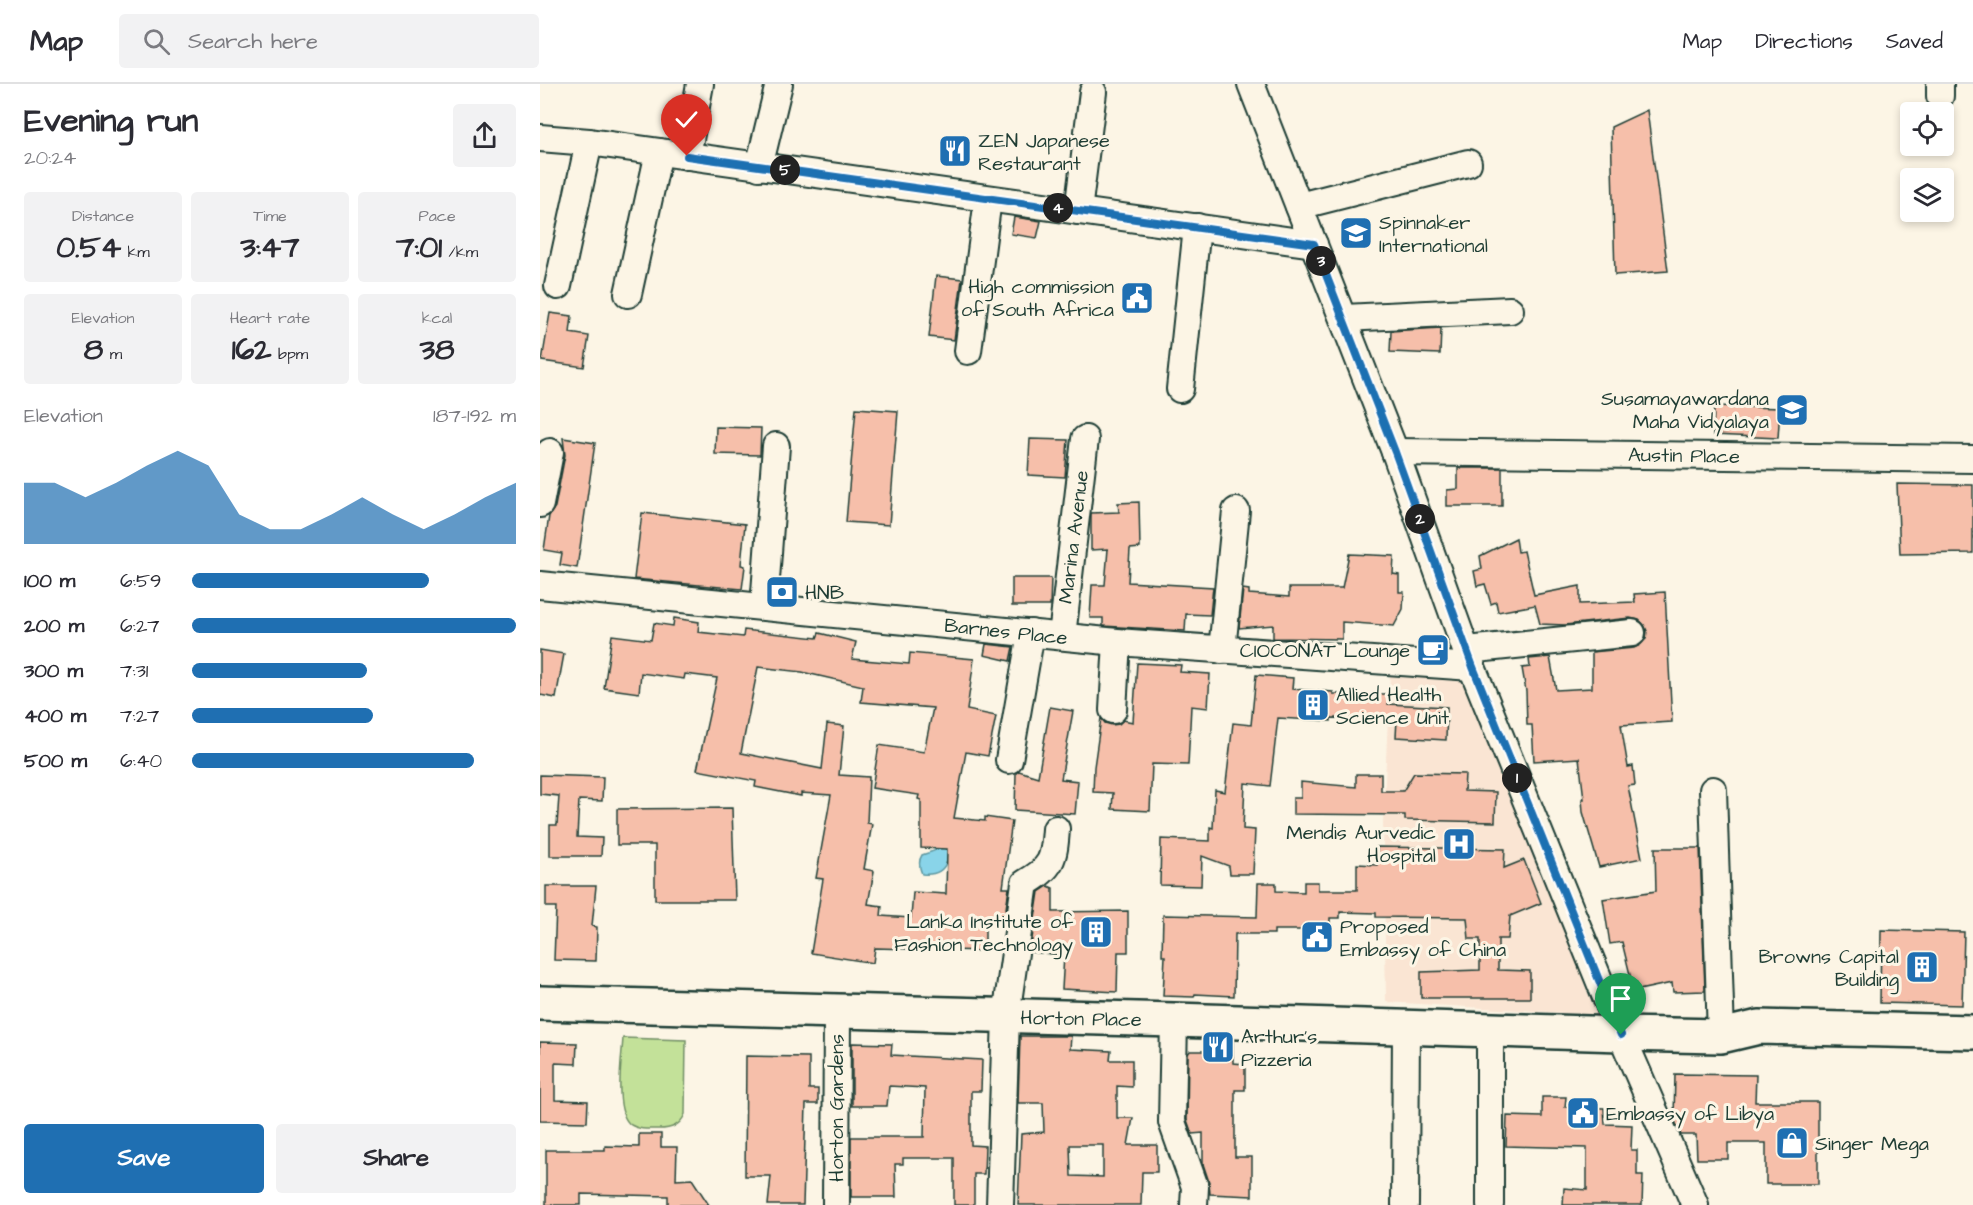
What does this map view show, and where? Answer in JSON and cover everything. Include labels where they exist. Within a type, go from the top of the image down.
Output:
[{"type":"highway","name":"Horton Place","points":[[540,1003],[1721,1036]]},
{"type":"highway","points":[[1721,1036],[1759,1027],[1973,1032]]},
{"type":"highway","points":[[1721,1036],[1757,1048],[1973,1055]]},
{"type":"street","points":[[687,156],[700,84]]},
{"type":"street","points":[[759,167],[779,84]]},
{"type":"street","points":[[1251,84],[1344,318],[1470,659],[1621,1035],[1695,1205]]},
{"type":"street","points":[[1078,211],[1093,92]]},
{"type":"street","points":[[540,138],[588,142],[1314,244]]},
{"type":"street","points":[[558,286],[588,142]]},
{"type":"street","points":[[628,294],[659,152]]},
{"type":"street","points":[[1299,206],[1468,163]]},
{"type":"street","points":[[968,351],[988,199]]},
{"type":"street","points":[[1180,389],[1197,227]]},
{"type":"street","points":[[1344,318],[1510,310]]},
{"type":"street","name":"Marina Avenue","points":[[1062,636],[1085,439]]},
{"type":"street","points":[[764,606],[776,446]]},
{"type":"street","points":[[540,504],[550,452]]},
{"type":"street","name":"Austin Place","points":[[1395,452],[1973,459]]},
{"type":"street","points":[[1222,650],[1236,511]]},
{"type":"street","name":"Barnes Place","points":[[540,585],[1117,642],[1222,650],[1470,659],[1632,633]]},
{"type":"street","points":[[1009,760],[1031,633]]},
{"type":"street","points":[[1113,710],[1117,642]]},
{"type":"street","points":[[1713,790],[1721,1036]]},
{"type":"street","points":[[1000,1205],[1006,1016],[1024,882],[1041,873],[1054,854],[1056,829]]},
{"type":"street","name":"Horton Gardens","points":[[836,1205],[837,1011]]},
{"type":"street","points":[[1174,1020],[1172,1122],[1195,1187],[1194,1205]]},
{"type":"street","points":[[1406,1027],[1406,1205]]},
{"type":"street","points":[[1490,1031],[1490,1205]]},
{"type":"shaded area","name":"Mendis Aurvedic Hospital","points":[[1390,675],[1465,679],[1509,792],[1543,864],[1596,1015],[1386,1002],[1383,824]]},
{"type":"green space","points":[[623,1038],[686,1040],[685,1114],[675,1126],[648,1129],[634,1127],[625,1119],[620,1097]]},
{"type":"water","points":[[940,840],[964,862],[946,863],[936,873],[922,874],[919,864],[922,855],[934,851]]},
{"type":"building","points":[[1647,110],[1668,271],[1615,275],[1611,127]]},
{"type":"building","points":[[1014,217],[1041,221],[1037,238],[1011,234]]},
{"type":"building","points":[[936,276],[962,279],[954,340],[929,337]]},
{"type":"building","points":[[550,313],[572,316],[570,333],[589,336],[584,367],[542,361]]},
{"type":"building","points":[[1441,328],[1440,354],[1390,352],[1391,331]]},
{"type":"building","points":[[1714,406],[1780,408],[1778,438],[1713,435]]},
{"type":"building","points":[[856,408],[898,411],[889,525],[846,522]]},
{"type":"building","points":[[716,427],[761,428],[760,455],[715,454]]},
{"type":"building","points":[[563,438],[595,443],[577,568],[560,565],[562,553],[544,550],[549,516],[555,507],[565,455]]},
{"type":"building","points":[[1030,439],[1068,440],[1065,477],[1028,475]]},
{"type":"building","points":[[1458,468],[1502,468],[1502,506],[1447,506],[1447,490],[1458,489]]},
{"type":"building","points":[[1897,484],[1973,485],[1973,553],[1900,554]]},
{"type":"building","points":[[1139,502],[1140,548],[1130,549],[1128,582],[1213,587],[1210,615],[1186,614],[1185,631],[1103,626],[1103,618],[1090,618],[1092,585],[1105,585],[1108,549],[1091,550],[1091,513],[1119,512],[1118,503]]},
{"type":"building","points":[[642,513],[745,524],[741,565],[745,566],[742,589],[634,579]]},
{"type":"building","points":[[1516,538],[1518,552],[1524,551],[1534,595],[1580,586],[1580,604],[1635,602],[1634,594],[1665,592],[1672,722],[1621,725],[1628,767],[1633,766],[1635,785],[1628,786],[1642,858],[1599,867],[1583,812],[1582,799],[1584,799],[1579,758],[1534,761],[1532,725],[1527,725],[1526,691],[1522,668],[1530,667],[1529,659],[1550,657],[1556,690],[1592,688],[1592,652],[1634,648],[1646,639],[1647,631],[1639,620],[1630,618],[1565,625],[1540,624],[1535,605],[1498,612],[1496,602],[1491,604],[1485,584],[1477,586],[1474,571],[1482,569],[1480,556]]},
{"type":"building","points":[[1349,554],[1394,556],[1393,574],[1399,575],[1399,592],[1404,592],[1403,609],[1394,626],[1342,622],[1342,639],[1273,638],[1273,625],[1239,628],[1243,589],[1249,590],[1249,594],[1289,597],[1289,588],[1342,588]]},
{"type":"building","points":[[1012,578],[1051,578],[1050,606],[1012,606]]},
{"type":"building","points":[[674,618],[699,622],[698,632],[743,637],[744,630],[817,638],[819,633],[856,642],[852,659],[909,664],[910,653],[974,659],[967,710],[996,716],[988,756],[966,752],[954,818],[985,821],[985,817],[1012,821],[1003,888],[1009,888],[1004,922],[985,920],[985,951],[875,948],[873,963],[811,953],[823,879],[816,878],[831,795],[801,793],[801,796],[755,787],[756,781],[697,770],[717,678],[685,674],[684,679],[641,673],[639,693],[604,688],[612,635],[651,640],[654,623],[673,626]],"holes":[[[758,667],[802,672],[863,686],[861,702],[933,708],[924,752],[879,745],[872,788],[919,795],[918,799],[921,800],[921,848],[947,849],[946,894],[913,892],[911,918],[881,916],[882,906],[868,904],[874,871],[864,869],[872,824],[867,823],[869,777],[839,775],[844,726],[827,724],[822,769],[741,753]]]},
{"type":"building","points":[[986,644],[1013,647],[1010,661],[984,655]]},
{"type":"building","points":[[540,650],[564,654],[556,698],[540,695]]},
{"type":"building","points":[[1137,663],[1181,665],[1180,672],[1210,674],[1208,708],[1191,706],[1188,765],[1152,764],[1150,811],[1112,809],[1113,793],[1093,792],[1101,718],[1105,723],[1112,725],[1119,724],[1123,720],[1133,722]]},
{"type":"building","points":[[1256,675],[1293,678],[1292,689],[1333,692],[1333,694],[1388,694],[1388,704],[1447,707],[1446,740],[1396,737],[1397,719],[1331,718],[1331,721],[1278,718],[1270,786],[1245,783],[1243,829],[1255,830],[1253,874],[1230,874],[1229,866],[1202,856],[1201,886],[1160,885],[1161,839],[1210,841],[1215,790],[1225,792],[1233,723],[1251,725]]},
{"type":"building","points":[[1050,707],[1073,711],[1061,779],[1078,781],[1075,814],[1015,810],[1016,773],[1019,771],[1038,777]]},
{"type":"building","points":[[1414,773],[1465,774],[1464,791],[1496,792],[1495,822],[1405,820],[1405,815],[1293,814],[1293,798],[1301,798],[1301,782],[1356,787],[1356,774],[1381,774],[1381,791],[1403,791]]},
{"type":"building","points":[[540,775],[603,777],[602,801],[579,800],[577,837],[602,838],[601,856],[550,856],[550,825],[557,825],[559,796],[540,794]]},
{"type":"building","points":[[732,808],[735,900],[655,900],[655,845],[617,845],[617,809]]},
{"type":"building","points":[[1377,847],[1505,849],[1504,868],[1524,860],[1541,903],[1510,916],[1508,939],[1498,939],[1498,970],[1530,971],[1530,998],[1421,998],[1421,972],[1480,970],[1480,939],[1469,939],[1467,918],[1376,917],[1376,913],[1340,912],[1340,918],[1330,918],[1330,935],[1320,935],[1320,949],[1305,949],[1305,930],[1274,930],[1274,934],[1235,934],[1234,996],[1195,994],[1194,997],[1163,996],[1165,956],[1162,956],[1163,915],[1257,917],[1258,883],[1276,883],[1276,891],[1304,892],[1304,882],[1318,882],[1318,890],[1357,890],[1357,864],[1377,865]]},
{"type":"building","points":[[1655,848],[1700,848],[1705,991],[1673,992],[1672,983],[1634,991],[1622,942],[1610,944],[1603,899],[1656,891]]},
{"type":"building","points":[[546,886],[596,886],[592,926],[597,927],[596,961],[554,960],[556,907],[546,907]]},
{"type":"building","points":[[1048,886],[1053,888],[1053,912],[1128,911],[1128,952],[1118,952],[1117,992],[1062,989],[1064,955],[1030,952],[1039,892]]},
{"type":"building","name":"Browns Capital Building","points":[[1881,930],[1964,932],[1962,1005],[1880,1003]]},
{"type":"building","points":[[1020,1036],[1071,1036],[1070,1049],[1111,1051],[1110,1060],[1132,1060],[1132,1087],[1117,1086],[1117,1118],[1133,1118],[1128,1145],[1157,1145],[1157,1172],[1142,1172],[1141,1205],[1018,1205],[1021,1134],[1044,1132],[1043,1103],[1018,1103]],"holes":[[[1070,1145],[1103,1145],[1103,1177],[1071,1176]]]},
{"type":"building","points":[[1210,1040],[1233,1041],[1233,1063],[1245,1064],[1245,1090],[1235,1090],[1235,1157],[1252,1157],[1252,1196],[1210,1194],[1203,1164],[1203,1133],[1192,1134],[1187,1120],[1188,1054],[1190,1051],[1210,1051]]},
{"type":"building","points":[[540,1042],[577,1043],[576,1064],[555,1063],[555,1100],[588,1101],[587,1122],[540,1121]]},
{"type":"building","points":[[852,1043],[892,1044],[891,1055],[982,1060],[981,1091],[971,1091],[971,1145],[985,1146],[984,1174],[974,1174],[974,1205],[954,1205],[954,1158],[903,1158],[903,1164],[895,1164],[896,1197],[851,1197],[851,1137],[924,1137],[925,1088],[889,1086],[887,1106],[852,1106]]},
{"type":"building","points":[[746,1056],[809,1057],[809,1089],[818,1089],[818,1104],[806,1104],[803,1205],[768,1205],[771,1176],[745,1176]]},
{"type":"building","points":[[1675,1074],[1756,1075],[1755,1102],[1818,1102],[1818,1184],[1766,1184],[1766,1143],[1728,1143],[1728,1159],[1697,1159],[1696,1135],[1681,1135],[1674,1119]]},
{"type":"building","points":[[1542,1097],[1566,1097],[1565,1107],[1604,1108],[1605,1124],[1632,1125],[1631,1150],[1637,1150],[1637,1175],[1643,1175],[1642,1205],[1563,1205],[1564,1188],[1587,1190],[1587,1148],[1506,1146],[1507,1116],[1542,1117]]},
{"type":"building","points":[[639,1134],[661,1134],[661,1147],[677,1147],[676,1180],[692,1179],[709,1205],[668,1205],[668,1196],[581,1194],[581,1205],[546,1205],[546,1150],[605,1150],[605,1146],[639,1147]]},
{"type":"place","name":"ZEN Japanese Restaurant","points":[[955,151]]},
{"type":"place","name":"Spinnaker International","points":[[1356,233]]},
{"type":"place","name":"High commission of South Africa","points":[[1137,298]]},
{"type":"place","name":"Susamayawardana Maha Vidyalaya","points":[[1792,410]]},
{"type":"place","name":"HNB","points":[[782,592]]},
{"type":"place","name":"CIOCONAT Lounge","points":[[1433,650]]},
{"type":"place","name":"Allied Health Science Unit","points":[[1313,705]]},
{"type":"place","name":"Mendis Aurvedic Hospital","points":[[1459,844]]},
{"type":"place","name":"Lanka Institute of Fashion Technology","points":[[1096,932]]},
{"type":"place","name":"Proposed Embassy of China","points":[[1317,937]]},
{"type":"place","name":"Browns Capital Building","points":[[1922,967]]},
{"type":"place","name":"Arthur's Pizzeria","points":[[1218,1047]]},
{"type":"place","name":"Embassy of Libya","points":[[1583,1113]]},
{"type":"place","name":"Singer Mega","points":[[1792,1143]]},
{"type":"route","points":[[687,156],[1314,244],[1413,499],[1473,667],[1621,1035]]}]
